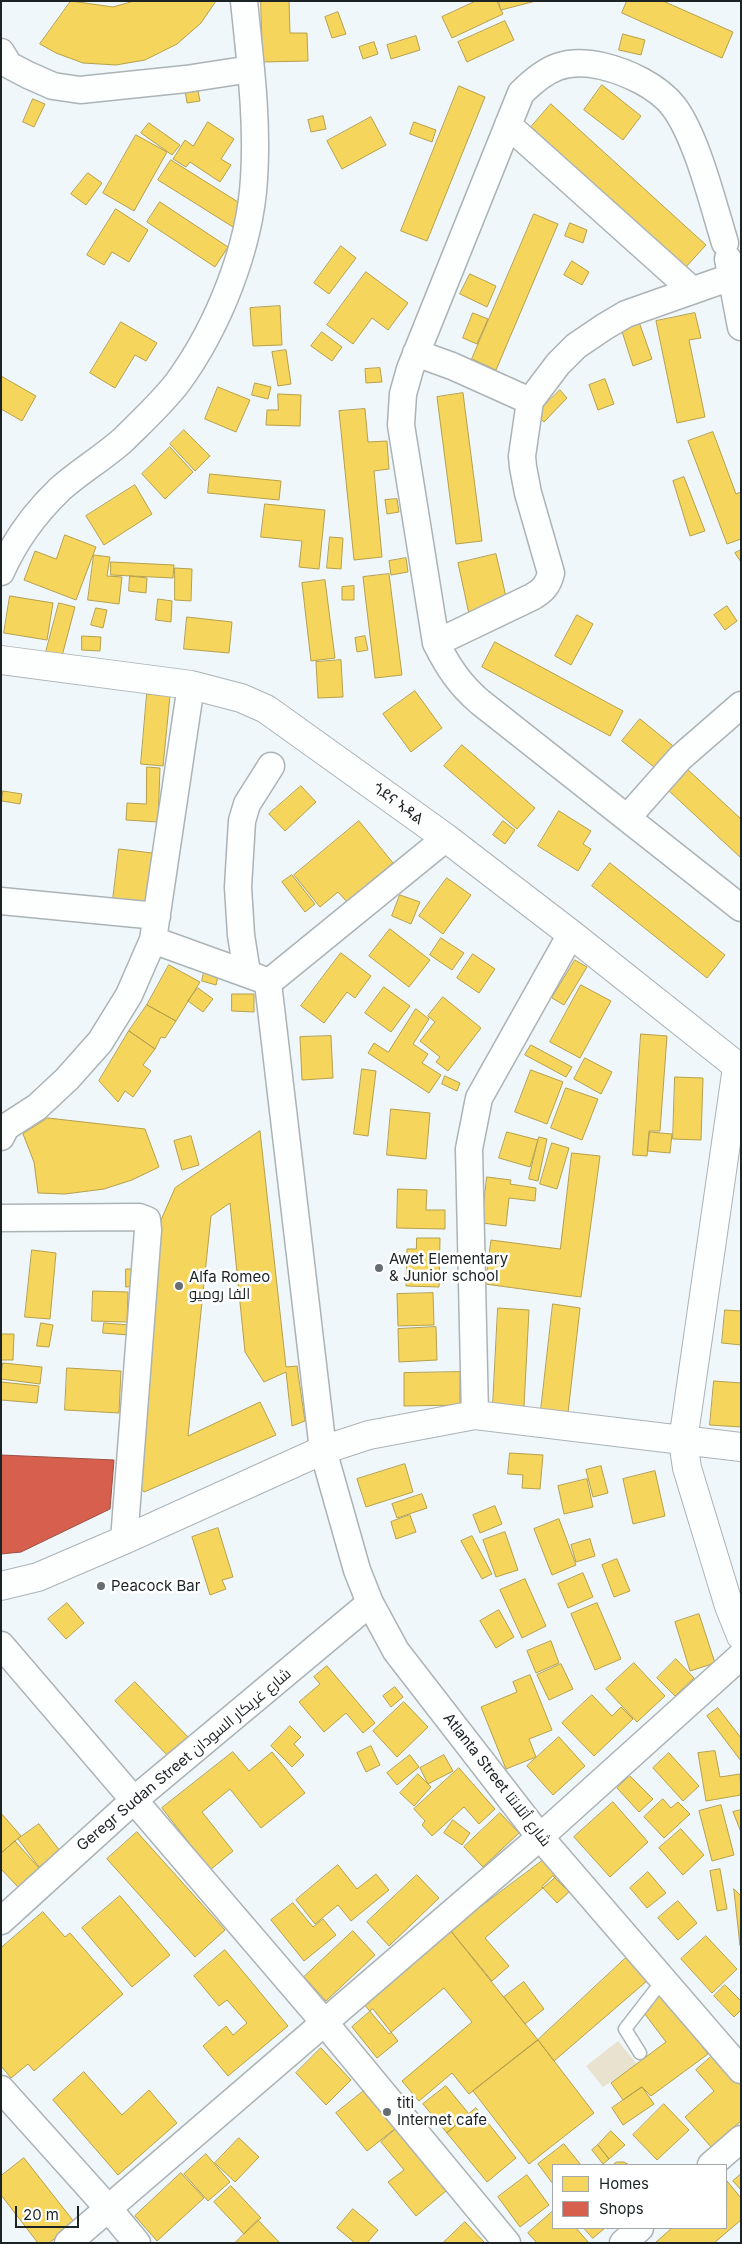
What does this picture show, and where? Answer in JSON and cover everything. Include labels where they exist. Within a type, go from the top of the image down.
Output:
[{"type":"street","points":[[1,572],[24,528],[61,489],[115,447],[176,384],[202,346],[226,296],[245,234],[254,180],[255,126],[244,1]]},
{"type":"street","points":[[1,52],[10,65],[28,74],[53,86],[80,90],[170,81],[251,69]]},
{"type":"street","points":[[741,327],[731,277],[733,240],[693,142],[674,107],[649,86],[623,71],[582,62],[559,65],[537,77],[521,93],[416,353],[403,394],[401,425],[436,643],[448,668],[463,687],[741,908]]},
{"type":"street","points":[[508,125],[692,290]]},
{"type":"street","points":[[436,643],[532,597],[548,584],[551,573],[528,493],[522,456],[530,401],[558,364],[576,346],[626,314],[731,277]]},
{"type":"street","points":[[416,353],[452,366],[530,401]]},
{"type":"street","name":"ጎደና ኣዳል","points":[[1,660],[191,685],[241,698],[266,709],[446,838],[740,1065]]},
{"type":"street","points":[[1,1136],[6,1127],[37,1107],[100,1042],[129,995],[155,928],[191,685]]},
{"type":"street","points":[[627,818],[680,758],[741,705]]},
{"type":"street","name":"Atlanta Street شارع أتلانتا","points":[[271,766],[247,804],[242,821],[238,887],[241,935],[258,978],[324,1450],[357,1570],[370,1603],[396,1650],[599,1913],[663,1980],[741,2070]]},
{"type":"street","points":[[1,902],[155,928],[258,978],[446,838]]},
{"type":"street","points":[[475,1415],[468,1149],[479,1098],[571,934]]},
{"type":"street","points":[[740,1065],[683,1441],[690,1478],[741,1636]]},
{"type":"street","points":[[1,1218],[130,1216],[147,1220],[148,1230],[124,1540]]},
{"type":"street","points":[[1,1586],[38,1577],[324,1450],[369,1436],[475,1415],[741,1448]]},
{"type":"street","name":"Geregr Sudan Street شارع غريكار السودان","points":[[1,1920],[134,1800],[370,1603]]},
{"type":"street","points":[[1,1645],[324,2022],[507,2243]]},
{"type":"street","points":[[68,2243],[540,1837],[741,1656]]},
{"type":"street","points":[[1,2089],[137,2243]]},
{"type":"street","points":[[712,2164],[741,2139]]},
{"type":"street","points":[[623,2243],[639,2229]]},
{"type":"lane","points":[[640,2053],[625,2030],[663,1980]]},
{"type":"shaded area","points":[[618,2041],[637,2064],[603,2087],[586,2066]]},
{"type":"building: Homes","points":[[71,1],[113,7],[134,1],[216,1],[201,23],[177,44],[145,60],[116,65],[83,63],[56,53],[40,44]]},
{"type":"building: Homes","points":[[261,1],[289,1],[290,33],[307,33],[308,61],[263,62]]},
{"type":"building: Homes","points":[[476,1],[497,1],[503,14],[452,38],[442,17]]},
{"type":"building: Homes","points":[[499,1],[536,1],[501,10]]},
{"type":"building: Homes","points":[[627,1],[663,1],[733,32],[722,58],[622,13]]},
{"type":"building: Homes","points":[[338,12],[346,34],[332,38],[325,17]]},
{"type":"building: Homes","points":[[505,21],[514,40],[467,62],[458,42]]},
{"type":"building: Homes","points":[[623,34],[645,40],[641,55],[619,50]]},
{"type":"building: Homes","points":[[416,36],[420,50],[391,59],[387,45]]},
{"type":"building: Homes","points":[[374,42],[378,54],[363,59],[359,47]]},
{"type":"building: Homes","points":[[196,81],[200,101],[187,103],[184,84]]},
{"type":"building: Homes","points":[[602,85],[641,116],[623,140],[584,110]]},
{"type":"building: Homes","points":[[459,86],[485,97],[427,241],[401,231]]},
{"type":"building: Homes","points":[[33,99],[45,104],[34,127],[23,122]]},
{"type":"building: Homes","points":[[551,104],[706,245],[685,268],[531,127]]},
{"type":"building: Homes","points":[[323,116],[326,129],[311,132],[308,120]]},
{"type":"building: Homes","points":[[371,117],[386,145],[342,169],[327,141]]},
{"type":"building: Homes","points":[[208,122],[234,139],[221,159],[231,165],[220,182],[190,162],[186,167],[173,159],[185,140],[193,146]]},
{"type":"building: Homes","points":[[414,122],[436,130],[432,142],[410,134]]},
{"type":"building: Homes","points":[[149,123],[180,145],[172,155],[141,133]]},
{"type":"building: Homes","points":[[136,135],[167,152],[134,211],[103,193]]},
{"type":"building: Homes","points":[[171,160],[246,207],[233,227],[158,180]]},
{"type":"building: Homes","points":[[88,173],[102,183],[86,205],[71,194]]},
{"type":"building: Homes","points":[[160,202],[228,247],[215,267],[147,222]]},
{"type":"building: Homes","points":[[116,209],[148,230],[129,262],[112,252],[104,265],[87,255]]},
{"type":"building: Homes","points":[[534,214],[558,224],[496,370],[472,359]]},
{"type":"building: Homes","points":[[570,223],[587,230],[583,243],[565,236]]},
{"type":"building: Homes","points":[[341,246],[356,258],[329,294],[314,283]]},
{"type":"building: Homes","points":[[572,261],[589,272],[582,285],[564,275]]},
{"type":"building: Homes","points":[[366,272],[408,303],[388,330],[372,318],[353,344],[327,325]]},
{"type":"building: Homes","points":[[470,274],[496,286],[487,307],[460,294]]},
{"type":"building: Homes","points":[[280,306],[282,345],[253,346],[250,308]]},
{"type":"building: Homes","points":[[473,313],[488,319],[477,344],[463,338]]},
{"type":"building: Homes","points":[[695,313],[701,338],[689,340],[705,417],[677,423],[656,321]]},
{"type":"building: Homes","points":[[638,319],[652,359],[633,366],[620,325]]},
{"type":"building: Homes","points":[[121,322],[157,343],[146,361],[135,355],[115,388],[90,373]]},
{"type":"building: Homes","points":[[322,332],[342,347],[332,361],[311,346]]},
{"type":"building: Homes","points":[[286,350],[291,384],[278,386],[272,352]]},
{"type":"building: Homes","points":[[380,368],[382,382],[366,383],[365,369]]},
{"type":"building: Homes","points":[[1,376],[36,396],[22,421],[1,409]]},
{"type":"building: Homes","points":[[605,379],[614,404],[598,410],[589,385]]},
{"type":"building: Homes","points":[[255,383],[271,387],[268,399],[252,395]]},
{"type":"building: Homes","points":[[218,387],[250,400],[236,432],[205,419]]},
{"type":"building: Homes","points":[[560,390],[567,398],[544,422],[536,414]]},
{"type":"building: Homes","points":[[463,393],[482,541],[456,544],[437,397]]},
{"type":"building: Homes","points":[[278,394],[301,395],[300,426],[266,425],[267,410],[278,410]]},
{"type":"building: Homes","points":[[365,409],[368,442],[387,441],[389,469],[374,471],[382,557],[354,560],[339,411]]},
{"type":"building: Homes","points":[[184,430],[210,456],[195,471],[170,444]]},
{"type":"building: Homes","points":[[713,432],[736,494],[741,492],[741,539],[727,544],[688,441]]},
{"type":"building: Homes","points":[[170,447],[193,472],[165,499],[142,474]]},
{"type":"building: Homes","points":[[210,474],[281,481],[279,500],[208,493]]},
{"type":"building: Homes","points":[[684,477],[705,531],[690,536],[673,481]]},
{"type":"building: Homes","points":[[135,485],[152,514],[104,545],[86,516]]},
{"type":"building: Homes","points":[[397,499],[399,512],[387,514],[385,500]]},
{"type":"building: Homes","points":[[265,504],[325,510],[319,569],[299,567],[302,541],[261,537]]},
{"type":"building: Homes","points":[[65,535],[96,547],[76,600],[24,580],[35,551],[56,559]]},
{"type":"building: Homes","points":[[330,537],[343,538],[341,569],[327,568]]},
{"type":"building: Homes","points":[[741,550],[741,562],[735,553]]},
{"type":"building: Homes","points":[[496,554],[508,605],[469,614],[458,563]]},
{"type":"building: Homes","points":[[94,555],[110,557],[107,576],[122,577],[119,604],[88,600]]},
{"type":"building: Homes","points":[[406,558],[408,572],[391,575],[389,561]]},
{"type":"building: Homes","points":[[111,562],[174,565],[173,578],[111,575]]},
{"type":"building: Homes","points":[[175,568],[192,569],[191,601],[175,600]]},
{"type":"building: Homes","points":[[389,574],[402,675],[375,678],[363,577]]},
{"type":"building: Homes","points":[[130,576],[147,578],[146,593],[129,591]]},
{"type":"building: Homes","points":[[325,580],[335,658],[311,661],[302,583]]},
{"type":"building: Homes","points":[[354,586],[354,600],[342,600],[342,587]]},
{"type":"building: Homes","points":[[10,596],[53,603],[47,640],[4,633]]},
{"type":"building: Homes","points":[[158,599],[172,601],[171,622],[156,620]]},
{"type":"building: Homes","points":[[59,603],[75,607],[62,656],[46,652]]},
{"type":"building: Homes","points":[[727,606],[737,621],[725,630],[714,615]]},
{"type":"building: Homes","points":[[96,608],[107,610],[103,628],[91,625]]},
{"type":"building: Homes","points":[[577,615],[593,624],[571,665],[555,656]]},
{"type":"building: Homes","points":[[187,617],[232,622],[229,653],[184,649]]},
{"type":"building: Homes","points":[[82,636],[101,637],[100,651],[82,650]]},
{"type":"building: Homes","points":[[365,636],[368,650],[357,652],[355,638]]},
{"type":"building: Homes","points":[[495,642],[623,711],[610,736],[482,667]]},
{"type":"building: Homes","points":[[341,660],[343,697],[318,698],[316,662]]},
{"type":"building: Homes","points":[[415,691],[442,728],[411,752],[383,714]]},
{"type":"building: Homes","points":[[147,694],[170,696],[163,766],[141,764]]},
{"type":"building: Homes","points":[[640,719],[678,750],[660,772],[622,741]]},
{"type":"building: Homes","points":[[462,745],[535,808],[517,829],[444,766]]},
{"type":"building: Homes","points":[[147,767],[160,768],[158,822],[126,820],[127,803],[146,804]]},
{"type":"building: Homes","points":[[686,768],[741,819],[741,858],[667,789]]},
{"type":"building: Homes","points":[[301,786],[316,802],[285,831],[269,814]]},
{"type":"building: Homes","points":[[3,791],[22,794],[20,804],[2,801]]},
{"type":"building: Homes","points":[[559,811],[591,831],[583,844],[591,849],[578,871],[538,846]]},
{"type":"building: Homes","points":[[359,821],[393,863],[347,902],[338,892],[320,907],[294,875]]},
{"type":"building: Homes","points":[[503,821],[515,830],[505,844],[493,835]]},
{"type":"building: Homes","points":[[119,849],[152,853],[147,903],[113,900]]},
{"type":"building: Homes","points":[[610,863],[725,955],[707,978],[592,886]]},
{"type":"building: Homes","points":[[292,875],[315,904],[305,912],[282,882]]},
{"type":"building: Homes","points":[[447,878],[471,895],[443,934],[419,916]]},
{"type":"building: Homes","points":[[400,895],[420,902],[411,924],[392,916]]},
{"type":"building: Homes","points":[[390,929],[430,960],[409,987],[369,956]]},
{"type":"building: Homes","points":[[441,938],[464,953],[452,970],[430,955]]},
{"type":"building: Homes","points":[[341,953],[371,976],[355,998],[347,992],[324,1023],[301,1006]]},
{"type":"building: Homes","points":[[473,954],[495,969],[479,993],[457,978]]},
{"type":"building: Homes","points":[[575,960],[587,967],[564,1005],[552,998]]},
{"type":"building: Homes","points":[[169,965],[200,982],[176,1021],[147,1005]]},
{"type":"building: Homes","points":[[204,972],[218,976],[216,985],[202,981]]},
{"type":"building: Homes","points":[[581,985],[611,1001],[580,1058],[550,1042]]},
{"type":"building: Homes","points":[[384,987],[410,1006],[391,1032],[365,1013]]},
{"type":"building: Homes","points":[[198,988],[213,999],[203,1012],[188,1001]]},
{"type":"building: Homes","points":[[232,994],[254,994],[254,1012],[232,1011]]},
{"type":"building: Homes","points":[[443,997],[481,1028],[448,1071],[436,1062],[440,1057],[420,1041],[435,1022],[428,1016]]},
{"type":"building: Homes","points":[[147,1005],[176,1021],[165,1038],[161,1037],[155,1049],[129,1031]]},
{"type":"building: Homes","points":[[416,1009],[429,1019],[413,1044],[428,1054],[422,1063],[441,1075],[429,1093],[368,1053],[374,1043],[388,1052]]},
{"type":"building: Homes","points":[[129,1031],[155,1049],[143,1065],[151,1071],[133,1097],[125,1091],[118,1102],[99,1081]]},
{"type":"building: Homes","points":[[641,1034],[667,1036],[660,1131],[649,1131],[647,1156],[633,1155]]},
{"type":"building: Homes","points":[[331,1036],[333,1078],[302,1080],[300,1037]]},
{"type":"building: Homes","points":[[531,1045],[572,1067],[566,1077],[525,1055]]},
{"type":"building: Homes","points":[[585,1058],[612,1072],[601,1094],[574,1079]]},
{"type":"building: Homes","points":[[362,1069],[376,1071],[368,1136],[354,1134]]},
{"type":"building: Homes","points":[[531,1070],[563,1082],[547,1124],[515,1112]]},
{"type":"building: Homes","points":[[445,1076],[460,1083],[457,1091],[442,1084]]},
{"type":"building: Homes","points":[[675,1077],[703,1078],[701,1140],[673,1139]]},
{"type":"building: Homes","points":[[566,1088],[598,1099],[582,1140],[551,1128]]},
{"type":"building: Homes","points":[[391,1109],[430,1113],[426,1159],[387,1155]]},
{"type":"building: Homes","points":[[48,1118],[145,1129],[159,1167],[132,1180],[104,1189],[65,1194],[38,1193],[34,1162],[23,1134]]},
{"type":"building: Homes","name":"Alfa Romeo الفا روميو","points":[[260,1131],[286,1367],[297,1366],[305,1421],[292,1426],[286,1372],[264,1382],[245,1352],[230,1203],[211,1216],[188,1436],[260,1402],[276,1435],[144,1492],[136,1484],[161,1220],[175,1188]]},
{"type":"building: Homes","points":[[507,1132],[538,1140],[530,1167],[499,1158]]},
{"type":"building: Homes","points":[[650,1132],[672,1134],[670,1153],[648,1151]]},
{"type":"building: Homes","points":[[191,1136],[199,1165],[182,1170],[174,1141]]},
{"type":"building: Homes","points":[[539,1137],[547,1139],[538,1181],[529,1179]]},
{"type":"building: Homes","points":[[552,1143],[569,1148],[557,1189],[540,1184]]},
{"type":"building: Homes","points":[[572,1153],[600,1156],[581,1297],[485,1284],[491,1240],[560,1249]]},
{"type":"building: Homes","points":[[487,1177],[511,1180],[510,1184],[536,1188],[535,1201],[509,1198],[506,1226],[482,1223]]},
{"type":"building: Homes","points":[[398,1189],[427,1190],[426,1210],[445,1210],[445,1229],[397,1228]]},
{"type":"building: Homes","points":[[417,1238],[440,1238],[439,1287],[406,1286],[407,1249],[416,1249]]},
{"type":"building: Homes","points":[[32,1250],[56,1253],[50,1319],[25,1317]]},
{"type":"building: Homes","points":[[126,1269],[136,1269],[136,1286],[126,1287]]},
{"type":"building: Homes","points":[[93,1291],[128,1292],[127,1322],[92,1321]]},
{"type":"building: Homes","points":[[433,1293],[434,1325],[398,1326],[397,1294]]},
{"type":"building: Homes","points":[[553,1304],[580,1308],[568,1413],[541,1410]]},
{"type":"building: Homes","points":[[498,1308],[529,1310],[524,1407],[493,1405]]},
{"type":"building: Homes","points":[[725,1310],[741,1311],[741,1345],[722,1343]]},
{"type":"building: Homes","points":[[41,1323],[53,1325],[49,1347],[37,1346]]},
{"type":"building: Homes","points":[[104,1323],[130,1325],[129,1335],[103,1333]]},
{"type":"building: Homes","points":[[436,1327],[437,1360],[399,1362],[398,1329]]},
{"type":"building: Homes","points":[[1,1334],[14,1334],[13,1360],[1,1360]]},
{"type":"building: Homes","points":[[3,1363],[42,1367],[40,1384],[1,1379]]},
{"type":"building: Homes","points":[[67,1368],[121,1371],[119,1413],[65,1410]]},
{"type":"building: Homes","points":[[460,1372],[460,1405],[404,1406],[404,1373]]},
{"type":"building: Homes","points":[[714,1381],[741,1383],[741,1427],[710,1425]]},
{"type":"building: Homes","points":[[1,1382],[39,1386],[37,1403],[1,1400]]},
{"type":"building: Homes","points":[[510,1453],[543,1455],[540,1489],[522,1488],[523,1475],[508,1474]]},
{"type":"building: Homes","points":[[405,1464],[413,1492],[366,1507],[357,1479]]},
{"type":"building: Homes","points":[[601,1466],[608,1493],[593,1497],[586,1470]]},
{"type":"building: Homes","points":[[655,1471],[665,1516],[633,1524],[623,1479]]},
{"type":"building: Homes","points":[[587,1479],[593,1507],[564,1514],[558,1486]]},
{"type":"building: Homes","points":[[422,1494],[427,1508],[397,1518],[392,1504]]},
{"type":"building: Homes","points":[[495,1506],[502,1524],[480,1533],[473,1515]]},
{"type":"building: Homes","points":[[410,1515],[416,1532],[396,1539],[391,1522]]},
{"type":"building: Homes","points":[[559,1519],[576,1565],[552,1575],[534,1529]]},
{"type":"building: Homes","points":[[218,1528],[233,1577],[222,1580],[226,1589],[210,1595],[192,1537]]},
{"type":"building: Homes","points":[[505,1532],[518,1570],[496,1577],[483,1540]]},
{"type":"building: Homes","points":[[472,1536],[492,1574],[482,1579],[461,1541]]},
{"type":"building: Homes","points":[[590,1539],[595,1556],[576,1562],[571,1545]]},
{"type":"building: Homes","points":[[617,1559],[630,1591],[614,1597],[602,1565]]},
{"type":"building: Homes","points":[[583,1573],[593,1597],[568,1608],[558,1584]]},
{"type":"building: Homes","points":[[525,1579],[546,1626],[522,1638],[500,1590]]},
{"type":"building: Homes","points":[[67,1603],[84,1623],[66,1639],[48,1619]]},
{"type":"building: Homes","points":[[597,1603],[621,1659],[595,1670],[571,1614]]},
{"type":"building: Homes","points":[[499,1610],[514,1637],[496,1648],[480,1621]]},
{"type":"building: Homes","points":[[699,1614],[715,1663],[690,1671],[675,1622]]},
{"type":"building: Homes","points":[[551,1641],[559,1663],[536,1673],[527,1651]]},
{"type":"building: Homes","points":[[676,1659],[694,1678],[675,1696],[657,1678]]},
{"type":"building: Homes","points":[[634,1663],[665,1696],[637,1722],[606,1689]]},
{"type":"building: Homes","points":[[561,1664],[573,1689],[549,1700],[537,1675]]},
{"type":"building: Homes","points":[[327,1666],[375,1723],[363,1733],[346,1713],[324,1732],[299,1702],[320,1684],[314,1677]]},
{"type":"building: Homes","points":[[530,1675],[552,1730],[529,1739],[536,1757],[506,1769],[481,1707],[517,1692],[513,1682]]},
{"type":"building: Homes","points":[[135,1682],[189,1738],[169,1757],[115,1701]]},
{"type":"building: Homes","points":[[395,1687],[403,1697],[391,1707],[383,1696]]},
{"type":"building: Homes","points":[[592,1695],[612,1716],[621,1707],[633,1719],[594,1756],[562,1723]]},
{"type":"building: Homes","points":[[404,1702],[428,1727],[397,1757],[373,1731]]},
{"type":"building: Homes","points":[[718,1708],[741,1738],[741,1761],[707,1716]]},
{"type":"building: Homes","points":[[290,1726],[301,1737],[294,1744],[304,1755],[292,1767],[271,1746]]},
{"type":"building: Homes","points":[[559,1737],[585,1766],[553,1795],[527,1766]]},
{"type":"building: Homes","points":[[371,1746],[380,1765],[366,1772],[357,1753]]},
{"type":"building: Homes","points":[[715,1751],[720,1777],[740,1774],[741,1795],[706,1801],[698,1753]]},
{"type":"building: Homes","points":[[233,1752],[249,1771],[272,1752],[305,1793],[261,1828],[230,1789],[202,1812],[233,1851],[210,1870],[162,1808]]},
{"type":"building: Homes","points":[[669,1753],[699,1786],[683,1801],[653,1768]]},
{"type":"building: Homes","points":[[410,1755],[419,1767],[397,1785],[387,1773]]},
{"type":"building: Homes","points":[[444,1755],[453,1771],[428,1784],[420,1768]]},
{"type":"building: Homes","points":[[459,1768],[495,1809],[479,1824],[464,1807],[432,1836],[422,1825],[425,1821],[414,1809]]},
{"type":"building: Homes","points":[[418,1774],[431,1787],[414,1806],[400,1793]]},
{"type":"building: Homes","points":[[630,1776],[653,1799],[639,1812],[617,1788]]},
{"type":"building: Homes","points":[[663,1799],[671,1808],[678,1802],[690,1814],[664,1838],[644,1817]]},
{"type":"building: Homes","points":[[613,1802],[648,1842],[610,1877],[574,1837]]},
{"type":"building: Homes","points":[[721,1805],[734,1855],[712,1861],[699,1811]]},
{"type":"building: Homes","points":[[741,1810],[741,1832],[733,1812]]},
{"type":"building: Homes","points":[[1,1813],[21,1836],[1,1853]]},
{"type":"building: Homes","points":[[500,1813],[519,1833],[483,1867],[464,1847]]},
{"type":"building: Homes","points":[[453,1820],[470,1833],[462,1845],[444,1833]]},
{"type":"building: Homes","points":[[39,1824],[60,1851],[39,1867],[18,1839]]},
{"type":"building: Homes","points":[[681,1829],[704,1855],[683,1875],[659,1848]]},
{"type":"building: Homes","points":[[137,1832],[225,1930],[195,1957],[107,1859]]},
{"type":"building: Homes","points":[[15,1841],[39,1868],[18,1887],[1,1869],[1,1854]]},
{"type":"building: Homes","points":[[546,1858],[559,1874],[485,1938],[509,1966],[492,1981],[450,1930]]},
{"type":"building: Homes","points":[[338,1865],[357,1889],[376,1874],[389,1890],[351,1921],[338,1905],[315,1924],[296,1900]]},
{"type":"building: Homes","points":[[720,1869],[727,1909],[717,1911],[710,1871]]},
{"type":"building: Homes","points":[[648,1872],[666,1893],[647,1908],[630,1888]]},
{"type":"building: Homes","points":[[417,1875],[439,1898],[389,1946],[367,1922]]},
{"type":"building: Homes","points":[[553,1876],[569,1892],[557,1903],[542,1887]]},
{"type":"building: Homes","points":[[734,1889],[741,1896],[740,1945]]},
{"type":"building: Homes","points":[[120,1896],[170,1955],[132,1987],[82,1928]]},
{"type":"building: Homes","points":[[678,1901],[697,1923],[678,1940],[658,1918]]},
{"type":"building: Homes","points":[[293,1903],[313,1927],[323,1919],[336,1935],[304,1961],[271,1920]]},
{"type":"building: Homes","points":[[43,1912],[65,1937],[70,1933],[123,1994],[34,2071],[28,2064],[11,2078],[1,2066],[1,1948]]},
{"type":"building: Homes","points":[[450,1930],[538,2040],[469,2094],[452,2073],[419,2101],[402,2081],[472,2022],[444,1988],[389,2034],[363,2003]]},
{"type":"building: Homes","points":[[353,1931],[375,1955],[326,2001],[304,1977]]},
{"type":"building: Homes","points":[[706,1936],[737,1969],[712,1993],[681,1959]]},
{"type":"building: Homes","points":[[225,1950],[288,2026],[228,2076],[203,2046],[226,2026],[233,2035],[247,2023],[227,2000],[219,2006],[194,1976]]},
{"type":"building: Homes","points":[[628,1956],[648,1980],[554,2061],[538,2040]]},
{"type":"building: Homes","points":[[524,1982],[544,2009],[525,2024],[504,1997]]},
{"type":"building: Homes","points":[[725,1985],[741,2001],[741,2010],[734,2017],[714,1996]]},
{"type":"building: Homes","points":[[663,1993],[708,2054],[651,2096],[642,2087],[623,2100],[611,2083],[666,2042],[641,2009]]},
{"type":"building: Homes","points":[[373,2009],[398,2041],[377,2058],[352,2027]]},
{"type":"building: Homes","points":[[538,2040],[594,2113],[529,2164],[473,2091]]},
{"type":"building: Homes","points":[[321,2048],[351,2080],[326,2105],[296,2073]]},
{"type":"building: Homes","points":[[719,2050],[741,2076],[741,2121],[711,2147],[685,2117],[714,2091],[696,2070]]},
{"type":"building: Homes","points":[[84,2072],[122,2115],[149,2090],[177,2123],[118,2175],[53,2100]]},
{"type":"building: Homes","points":[[446,2086],[469,2114],[447,2133],[423,2104]]},
{"type":"building: Homes","points":[[642,2087],[654,2104],[623,2125],[612,2108]]},
{"type":"building: Homes","points":[[365,2090],[396,2128],[367,2151],[336,2113]]},
{"type":"building: Homes","points":[[664,2104],[689,2130],[657,2160],[633,2135]]},
{"type":"building: Homes","points":[[476,2108],[516,2158],[487,2182],[447,2133]]},
{"type":"building: Homes","points":[[396,2129],[446,2191],[416,2216],[388,2182],[404,2170],[381,2142]]},
{"type":"building: Homes","points":[[611,2131],[625,2145],[609,2159],[598,2145]]},
{"type":"building: Homes","points":[[239,2138],[259,2157],[235,2182],[215,2163]]},
{"type":"building: Homes","points":[[564,2144],[580,2164],[552,2164],[552,2183],[538,2164]]},
{"type":"building: Homes","points":[[598,2145],[609,2159],[603,2164],[592,2150]]},
{"type":"building: Homes","points":[[206,2154],[230,2182],[208,2201],[184,2174]]},
{"type":"building: Homes","points":[[24,2158],[75,2223],[49,2243],[38,2243],[1,2195],[1,2176]]},
{"type":"building: Homes","points":[[624,2162],[627,2164],[614,2164]]},
{"type":"building: Homes","points":[[181,2173],[204,2198],[157,2241],[135,2216]]},
{"type":"building: Homes","points":[[741,2174],[741,2190],[733,2181]]},
{"type":"building: Homes","points":[[527,2175],[549,2205],[520,2227],[498,2197]]},
{"type":"building: Homes","points":[[727,2181],[741,2198],[741,2220],[714,2243],[655,2243],[671,2229],[727,2229]]},
{"type":"building: Homes","points":[[231,2186],[261,2218],[244,2234],[214,2202]]},
{"type":"building: Homes","points":[[353,2209],[378,2230],[367,2243],[355,2243],[337,2228]]},
{"type":"building: Homes","points":[[552,2212],[552,2229],[577,2229],[589,2243],[537,2243],[528,2233]]},
{"type":"building: Homes","points":[[258,2220],[280,2243],[235,2243]]},
{"type":"building: Homes","points":[[465,2222],[485,2243],[443,2243]]},
{"type":"building: Homes","points":[[585,2229],[604,2229],[593,2238]]},
{"type":"building: Shops","points":[[1,1455],[114,1460],[110,1509],[21,1552],[1,1554]]},
{"type":"place","name":"Awet Elementary & Junior school","points":[[379,1268]]},
{"type":"place","name":"Alfa Romeo الفا روميو","points":[[179,1286]]},
{"type":"place","name":"Peacock Bar","points":[[101,1586]]},
{"type":"place","name":"titi Internet cafe","points":[[387,2112]]}]
